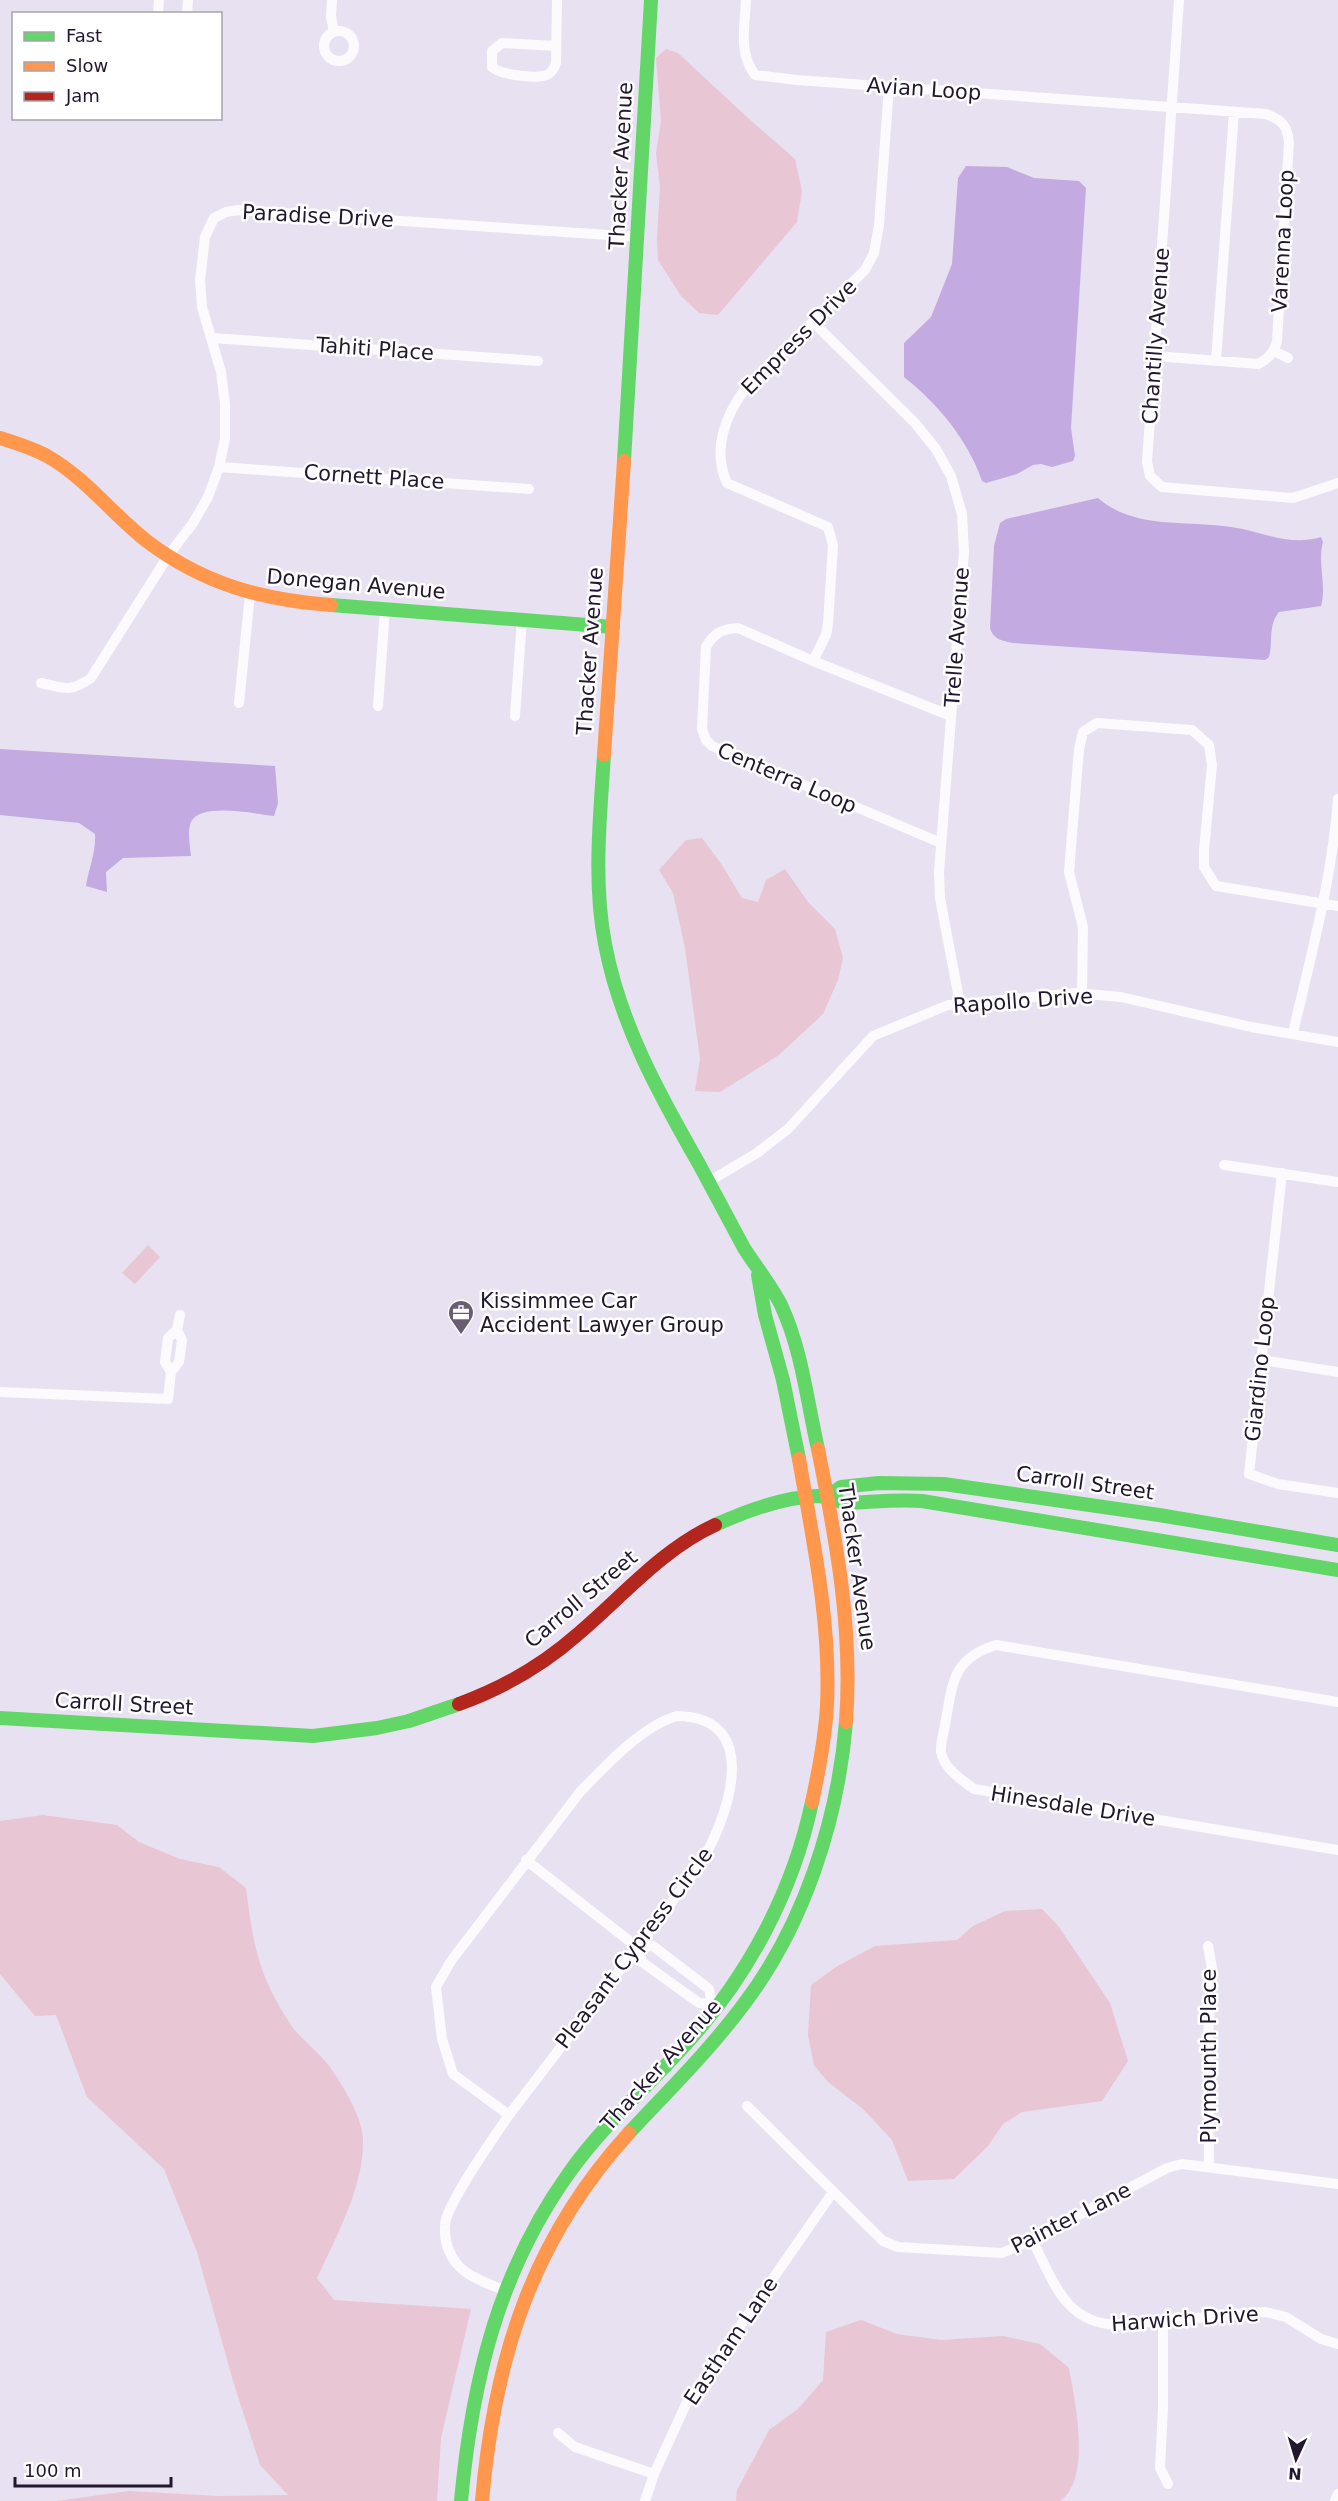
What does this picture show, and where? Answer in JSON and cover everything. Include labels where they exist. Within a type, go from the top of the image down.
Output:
[{"type":"street","points":[[332,0],[331,22],[334,32]]},
{"type":"street","points":[[555,46],[502,43],[492,51],[492,67],[497,72],[508,74],[543,76],[554,69],[556,63],[557,0]]},
{"type":"street","name":"Thacker Avenue","points":[[482,2501],[487,2437],[498,2379],[516,2318],[549,2246],[569,2210],[637,2122],[678,2082],[733,2020],[763,1977],[800,1905],[827,1830],[839,1779],[848,1697],[847,1625],[827,1497],[795,1345],[779,1299],[756,1269],[651,1081],[635,1047],[621,1009],[603,938],[598,899],[599,822],[638,237],[651,0]]},
{"type":"street","name":"Avian Loop","points":[[746,0],[744,53],[755,75],[1171,107]]},
{"type":"street","name":"Chantilly Avenue","points":[[1179,0],[1147,462],[1150,476],[1162,487],[1293,498],[1338,483]]},
{"type":"street","name":"Empress Drive","points":[[813,661],[826,635],[828,624],[833,545],[828,527],[728,483],[721,468],[720,456],[727,417],[733,405],[746,388],[865,270],[874,253],[879,225],[888,86]]},
{"type":"street","name":"Varenna Loop","points":[[1171,107],[1266,114],[1280,119],[1287,129],[1289,142],[1277,341],[1274,351]]},
{"type":"street","points":[[1216,361],[1234,112]]},
{"type":"street","name":"Paradise Drive","points":[[41,683],[78,688],[91,678],[208,497],[219,466],[226,421],[221,372],[202,307],[200,280],[205,237],[214,218],[226,212],[238,210],[638,237]]},
{"type":"street","name":"Trelle Avenue","points":[[813,322],[914,422],[936,449],[951,476],[962,514],[964,552],[941,843],[940,898],[960,1004]]},
{"type":"street","name":"Tahiti Place","points":[[212,338],[538,361]]},
{"type":"street","points":[[1155,356],[1258,364],[1270,357],[1274,351],[1288,358]]},
{"type":"street","name":"Donegan Avenue","points":[[0,438],[22,443],[57,461],[87,483],[146,540],[185,568],[211,581],[250,594],[288,602],[613,627]]},
{"type":"street","name":"Cornett Place","points":[[219,466],[529,489]]},
{"type":"street","points":[[239,703],[250,594]]},
{"type":"street","points":[[378,706],[385,609]]},
{"type":"street","points":[[515,716],[522,619]]},
{"type":"street","name":"Centerra Loop","points":[[941,843],[712,746],[706,740],[702,729],[706,646],[713,636],[725,629],[738,628],[813,661],[951,716]]},
{"type":"street","points":[[1082,993],[1083,927],[1069,872],[1079,749],[1083,732],[1096,723],[1192,730],[1209,745],[1212,765],[1204,867],[1216,886],[1338,906]]},
{"type":"street","points":[[1293,1033],[1324,904],[1335,837],[1338,799]]},
{"type":"street","name":"Rapollo Drive","points":[[708,1182],[776,1140],[812,1105],[873,1036],[948,1005],[1082,993],[1120,997],[1251,1027],[1338,1042]]},
{"type":"street","points":[[1224,1166],[1338,1182]]},
{"type":"street","name":"Giardino Loop","points":[[1282,1173],[1249,1474],[1278,1484],[1338,1493]]},
{"type":"street","name":"Thacker Avenue","points":[[461,2501],[468,2425],[478,2374],[505,2290],[538,2222],[585,2151],[608,2123],[687,2043],[747,1961],[779,1900],[800,1848],[819,1770],[828,1693],[827,1635],[787,1395],[778,1355],[765,1315],[756,1269]]},
{"type":"street","points":[[0,1392],[168,1399],[171,1372],[165,1362],[168,1338],[177,1330],[180,1315]]},
{"type":"street","points":[[1262,1360],[1338,1372]]},
{"type":"street","name":"Carroll Street","points":[[827,1497],[841,1487],[879,1483],[944,1484],[1160,1515],[1338,1545]]},
{"type":"street","name":"Carroll Street","points":[[0,1718],[314,1736],[349,1734],[401,1724],[450,1708],[496,1689],[555,1653],[647,1569],[699,1534],[730,1518],[789,1500],[827,1497],[843,1503],[909,1500],[988,1510],[1338,1570]]},
{"type":"street","points":[[988,1510],[1004,1506],[1140,1528],[1160,1515]]},
{"type":"street","name":"Hinesdale Drive","points":[[1338,1702],[996,1645],[977,1651],[961,1664],[953,1680],[941,1752],[952,1773],[975,1789],[1338,1850]]},
{"type":"street","name":"Pleasant Cypress Circle","points":[[505,2290],[475,2277],[458,2266],[446,2245],[445,2223],[456,2198],[509,2115],[697,1869],[716,1836],[724,1815],[733,1764],[731,1751],[717,1729],[707,1721],[692,1716],[677,1716],[662,1720],[600,1771],[579,1792],[525,1860],[451,1961],[436,1987],[441,2039],[453,2074],[509,2115]]},
{"type":"street","points":[[525,1860],[637,1947],[642,1962],[699,2003],[714,2006],[733,2020]]},
{"type":"street","points":[[637,1947],[653,1946],[677,1964],[709,1989],[714,2006]]},
{"type":"street","name":"Plymounth Place","points":[[1208,1946],[1212,1968],[1208,2038],[1209,2167]]},
{"type":"street","name":"Painter Lane","points":[[747,2106],[883,2241],[898,2247],[1002,2253],[1032,2240],[1167,2168],[1182,2164],[1338,2184]]},
{"type":"street","name":"Eastham Lane","points":[[644,2500],[686,2404],[833,2193]]},
{"type":"street","name":"Harwich Drive","points":[[1032,2240],[1068,2306],[1084,2318],[1100,2324],[1265,2312],[1286,2317],[1321,2339],[1338,2344]]},
{"type":"street","points":[[1163,2321],[1160,2468],[1168,2484]]},
{"type":"street","points":[[558,2433],[574,2446],[654,2474]]},
{"type":"street","points":[[1335,2501],[1338,2494]]},
{"type":"shaded area","points":[[666,49],[678,53],[795,159],[802,191],[797,222],[718,315],[699,313],[681,296],[658,260],[660,187],[656,153],[661,121],[656,58]]},
{"type":"shaded area","points":[[966,166],[1007,167],[1034,178],[1079,181],[1086,188],[1071,428],[1075,456],[1073,461],[1052,467],[1041,464],[1033,465],[1017,474],[986,483],[982,481],[969,451],[940,411],[904,377],[904,343],[931,317],[952,264],[958,178]]},
{"type":"shaded area","points":[[1098,498],[1112,508],[1144,519],[1231,527],[1286,539],[1309,540],[1321,537],[1323,542],[1321,558],[1323,598],[1321,606],[1279,612],[1273,622],[1269,657],[1265,660],[1013,643],[996,637],[990,628],[994,546],[1000,523],[1006,519]]},
{"type":"shaded area","points":[[0,749],[275,766],[278,803],[274,816],[216,811],[196,816],[189,830],[191,856],[123,858],[106,872],[107,892],[86,886],[95,834],[79,823],[0,815]]},
{"type":"shaded area","points":[[702,838],[742,898],[758,902],[766,880],[785,869],[808,902],[835,929],[843,958],[838,980],[823,1014],[779,1055],[720,1092],[695,1091],[700,1059],[685,948],[673,893],[659,870],[686,840]]},
{"type":"shaded area","points":[[148,1245],[160,1257],[135,1284],[122,1273]]},
{"type":"shaded area","points":[[43,1815],[117,1825],[139,1842],[180,1859],[219,1867],[246,1888],[258,1958],[270,1989],[301,2038],[326,2062],[338,2079],[350,2099],[362,2131],[362,2157],[354,2193],[317,2278],[334,2300],[471,2309],[441,2438],[437,2501],[56,2501],[129,2491],[218,2496],[288,2495],[260,2465],[233,2381],[197,2252],[164,2169],[87,2097],[56,2015],[35,2016],[0,1974],[0,1821]]},
{"type":"shaded area","points":[[1042,1909],[1059,1927],[1110,2003],[1128,2061],[1102,2101],[1022,2112],[1003,2124],[988,2146],[954,2179],[908,2181],[892,2140],[863,2109],[828,2082],[814,2065],[808,2035],[811,1985],[836,1967],[875,1946],[957,1940],[973,1926],[1005,1911]]},
{"type":"shaded area","points":[[861,2320],[897,2334],[941,2340],[1003,2336],[1040,2344],[1069,2368],[1079,2439],[1076,2476],[1070,2490],[1060,2501],[736,2501],[737,2490],[769,2430],[798,2409],[823,2380],[826,2332]]},
{"type":"traffic: fast","points":[[624,461],[651,0]]},
{"type":"traffic: fast","points":[[331,605],[613,627]]},
{"type":"traffic: fast","points":[[604,755],[599,826],[599,897],[605,944],[620,1002],[656,1085],[744,1248],[781,1305],[799,1358],[818,1449]]},
{"type":"traffic: fast","points":[[758,1275],[765,1315],[783,1380],[799,1459]]},
{"type":"traffic: fast","points":[[827,1497],[841,1487],[879,1483],[944,1484],[1159,1515],[1338,1545]]},
{"type":"traffic: fast","points":[[715,1525],[765,1506],[804,1497],[821,1496],[848,1503],[922,1501],[1338,1570]]},
{"type":"traffic: fast","points":[[0,1718],[313,1736],[377,1728],[409,1721],[459,1704]]},
{"type":"traffic: fast","points":[[629,2133],[731,2021],[765,1973],[784,1940],[801,1906],[826,1833],[842,1759],[846,1722]]},
{"type":"traffic: fast","points":[[461,2501],[481,2371],[492,2329],[524,2249],[544,2211],[582,2155],[685,2045],[728,1991],[747,1962],[780,1901],[804,1836],[812,1802]]},
{"type":"traffic: slow","points":[[0,438],[36,451],[61,465],[148,542],[191,569],[212,579],[258,594],[331,605]]},
{"type":"traffic: slow","points":[[604,755],[624,461]]},
{"type":"traffic: slow","points":[[818,1449],[837,1550],[845,1618],[848,1687],[846,1722]]},
{"type":"traffic: slow","points":[[799,1459],[820,1582],[828,1675],[825,1730],[812,1802]]},
{"type":"traffic: slow","points":[[482,2501],[496,2399],[508,2351],[524,2304],[543,2259],[567,2215],[595,2173],[629,2133]]},
{"type":"traffic: jam","points":[[459,1704],[491,1691],[537,1666],[578,1634],[677,1547],[715,1525]]},
{"type":"place","name":"Kissimmee Car Accident Lawyer Group","points":[[461,1336]]}]
